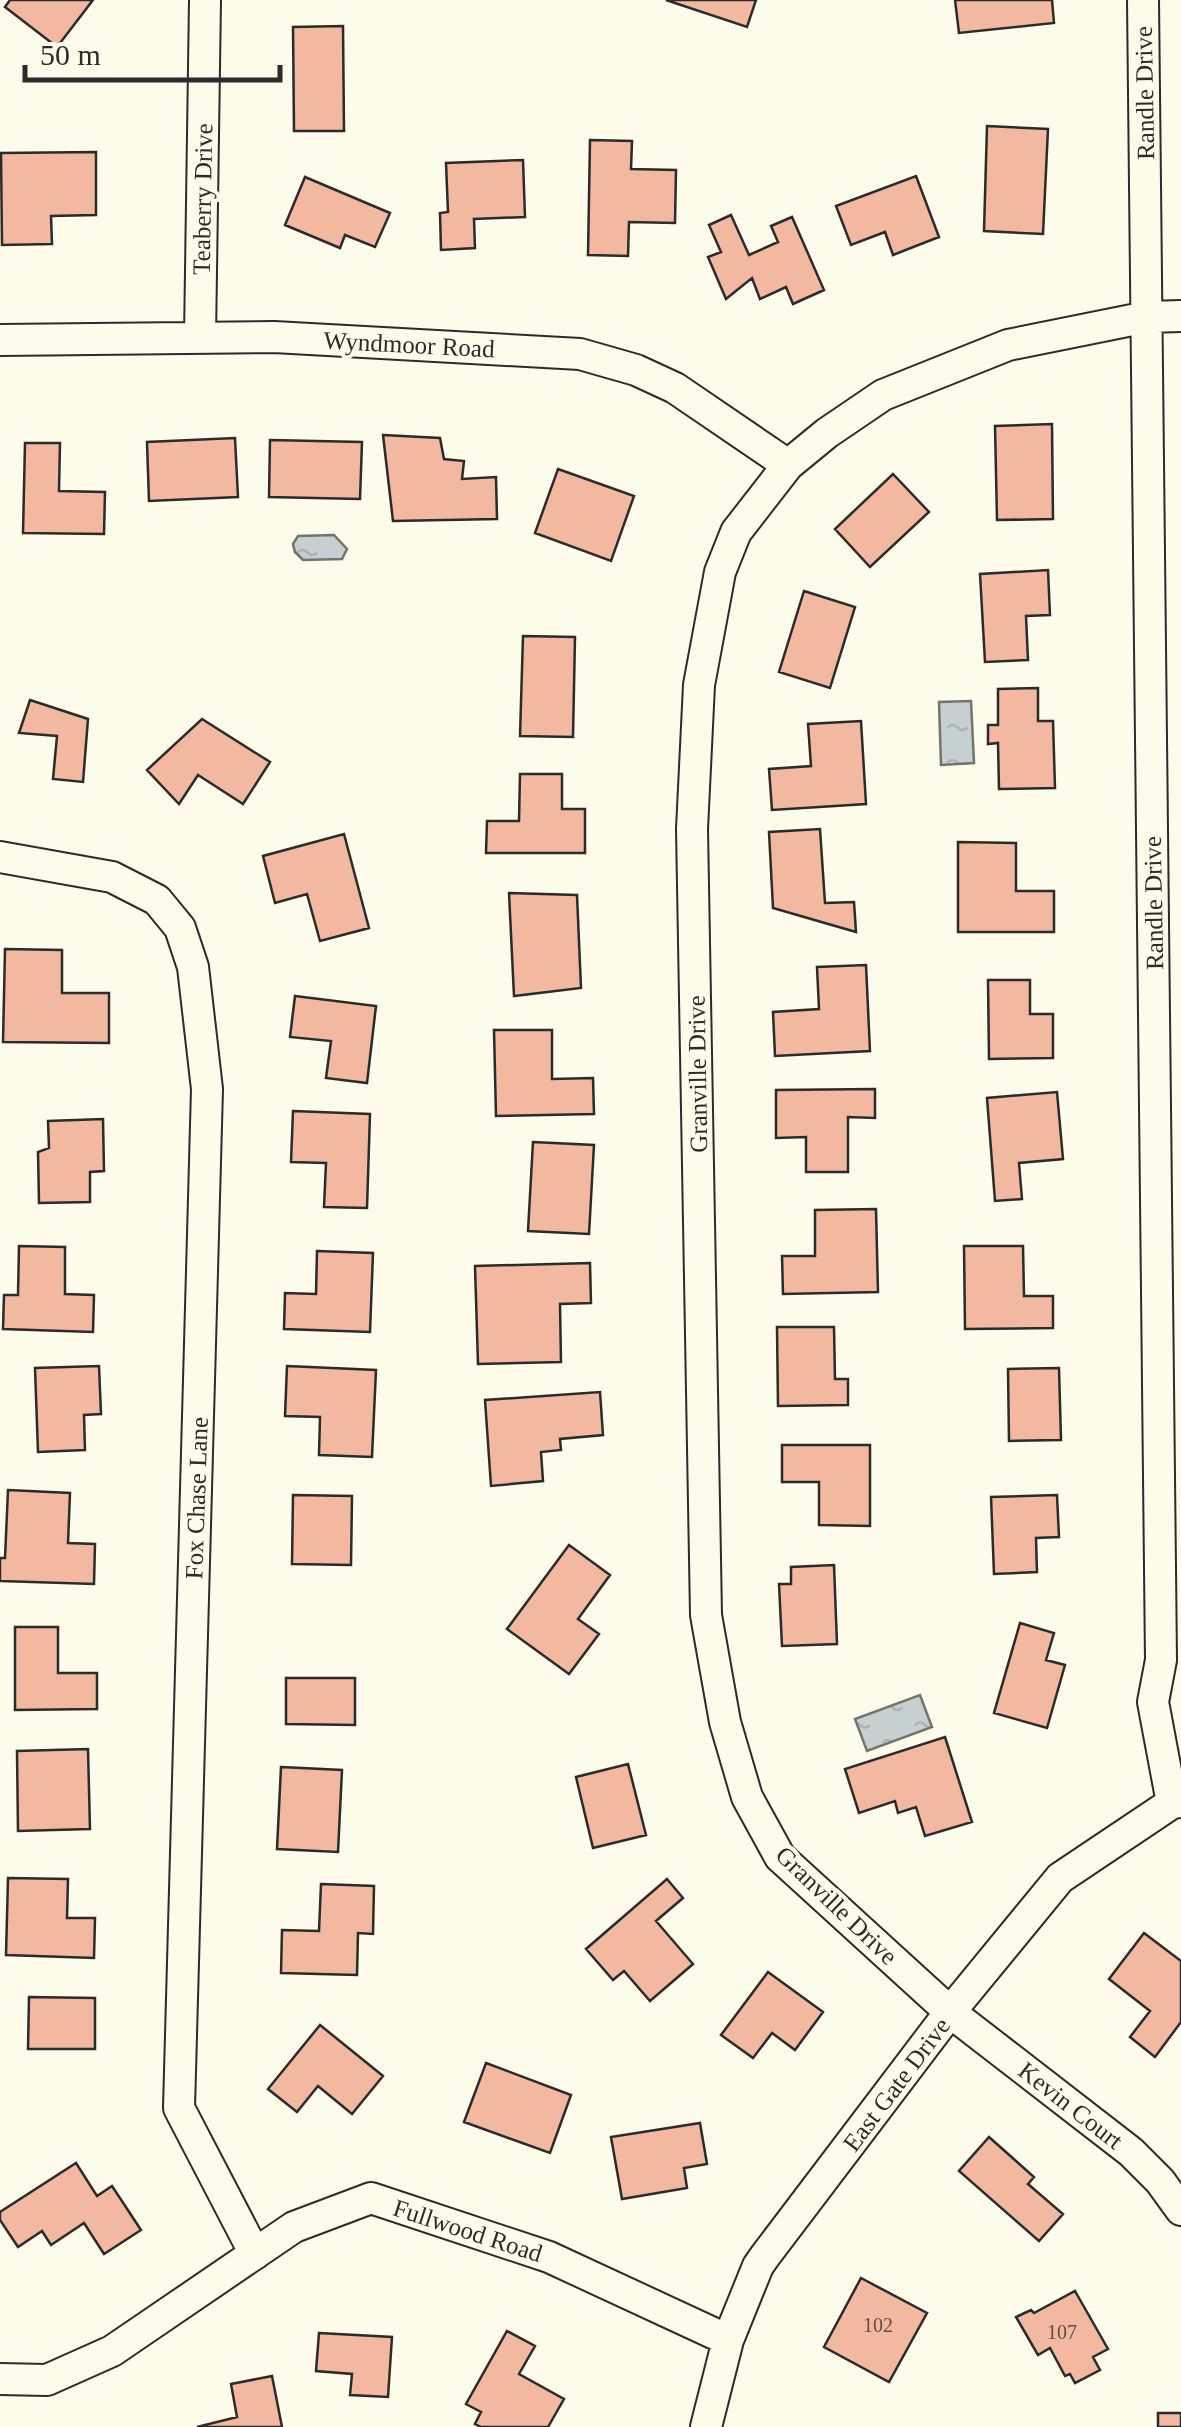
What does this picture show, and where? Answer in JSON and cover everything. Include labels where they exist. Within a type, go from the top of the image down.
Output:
[{"type":"street","name":"Teaberry Drive","points":[[200,338],[205,0]]},
{"type":"street","name":"Randle Drive","points":[[1143,0],[1146,317],[1167,822],[1169,1297],[1161,1660],[1154,1702],[1177,1802]]},
{"type":"street","name":"Granville Drive","points":[[950,2012],[780,1857],[747,1797],[725,1722],[706,1615],[692,829],[699,685],[720,572],[736,532],[788,465],[827,432],[883,395],[1008,345],[1146,317],[1181,316]]},
{"type":"street","name":"Wyndmoor Road","points":[[0,340],[274,337],[580,354],[636,370],[674,388],[788,465]]},
{"type":"street","name":"Fox Chase Lane","points":[[0,857],[112,877],[157,900],[180,928],[193,967],[207,1088],[179,2108],[255,2254]]},
{"type":"street","name":"East Gate Drive","points":[[706,2427],[728,2340],[758,2266],[950,2012],[1060,1878],[1177,1802]]},
{"type":"street","name":"Kevin Court","points":[[950,2012],[1131,2152],[1160,2180],[1181,2210]]},
{"type":"street","name":"Fullwood Road","points":[[0,2380],[47,2380],[112,2351],[294,2226],[371,2198],[549,2256],[728,2340]]},
{"type":"water","points":[[334,535],[347,549],[342,559],[303,560],[295,552],[293,544],[298,536]]},
{"type":"water","points":[[971,701],[974,763],[941,765],[939,702]]},
{"type":"water","points":[[920,1695],[932,1727],[867,1751],[855,1719]]},
{"type":"building","points":[[10,0],[93,0],[57,47],[5,7]]},
{"type":"building","points":[[666,0],[756,0],[747,27]]},
{"type":"building","points":[[955,0],[1052,0],[1054,23],[959,33]]},
{"type":"building","points":[[343,26],[344,131],[294,131],[293,27]]},
{"type":"building","points":[[987,126],[1048,129],[1043,234],[984,231]]},
{"type":"building","points":[[590,140],[632,141],[631,169],[676,170],[675,223],[629,222],[628,256],[588,255]]},
{"type":"building","points":[[96,152],[96,215],[51,216],[52,244],[2,245],[1,153]]},
{"type":"building","points":[[523,160],[525,217],[474,219],[475,248],[441,250],[440,213],[448,212],[446,163]]},
{"type":"building","points":[[916,176],[939,237],[893,255],[885,232],[851,245],[836,206]]},
{"type":"building","points":[[305,177],[390,213],[375,247],[345,235],[340,248],[285,225]]},
{"type":"building","points":[[731,215],[749,255],[778,242],[771,226],[792,217],[824,290],[793,304],[786,287],[760,299],[752,278],[726,299],[708,257],[721,252],[709,225]]},
{"type":"building","points":[[1052,424],[1053,519],[997,520],[995,426]]},
{"type":"building","points":[[383,435],[440,438],[444,459],[464,461],[462,479],[496,477],[497,519],[393,521]]},
{"type":"building","points":[[235,438],[238,497],[149,501],[147,442]]},
{"type":"building","points":[[270,440],[362,442],[360,499],[269,497]]},
{"type":"building","points":[[25,443],[60,443],[59,491],[105,492],[104,534],[23,533]]},
{"type":"building","points":[[558,469],[634,496],[611,561],[535,533]]},
{"type":"building","points":[[893,474],[929,512],[870,567],[835,529]]},
{"type":"building","points":[[1048,570],[1050,615],[1026,616],[1028,660],[985,662],[980,574]]},
{"type":"building","points":[[804,591],[855,607],[830,688],[779,672]]},
{"type":"building","points":[[523,636],[575,637],[573,737],[520,736]]},
{"type":"building","points":[[1038,688],[1038,721],[1053,721],[1055,788],[999,789],[998,743],[988,744],[988,725],[998,725],[998,689]]},
{"type":"building","points":[[30,700],[88,719],[83,782],[53,779],[57,736],[19,733]]},
{"type":"building","points":[[202,719],[270,762],[243,804],[198,775],[179,804],[147,770]]},
{"type":"building","points":[[861,721],[866,804],[772,810],[769,769],[811,766],[808,724]]},
{"type":"building","points":[[520,774],[562,774],[562,809],[585,809],[585,853],[486,853],[487,821],[519,821]]},
{"type":"building","points":[[820,829],[825,903],[854,902],[856,932],[773,908],[769,832]]},
{"type":"building","points":[[344,834],[369,928],[320,941],[307,894],[275,903],[263,856]]},
{"type":"building","points":[[958,842],[1016,843],[1016,891],[1054,891],[1054,932],[958,932]]},
{"type":"building","points":[[509,893],[577,895],[581,988],[514,996]]},
{"type":"building","points":[[5,949],[62,950],[62,993],[109,993],[109,1043],[3,1042]]},
{"type":"building","points":[[866,965],[870,1051],[775,1056],[773,1012],[819,1009],[817,967]]},
{"type":"building","points":[[988,980],[1030,980],[1030,1014],[1053,1014],[1053,1058],[989,1059]]},
{"type":"building","points":[[295,996],[376,1006],[367,1083],[326,1078],[331,1041],[290,1037]]},
{"type":"building","points":[[494,1030],[552,1030],[552,1079],[593,1078],[594,1114],[496,1116]]},
{"type":"building","points":[[875,1089],[875,1118],[848,1117],[848,1172],[806,1172],[806,1137],[776,1138],[776,1090]]},
{"type":"building","points":[[1057,1092],[1063,1159],[1019,1163],[1022,1199],[995,1201],[987,1098]]},
{"type":"building","points":[[293,1111],[370,1114],[367,1208],[324,1207],[326,1163],[291,1162]]},
{"type":"building","points":[[103,1119],[104,1171],[90,1172],[90,1202],[39,1203],[38,1152],[49,1148],[48,1121]]},
{"type":"building","points":[[533,1142],[594,1145],[589,1234],[528,1231]]},
{"type":"building","points":[[876,1209],[878,1292],[783,1294],[782,1256],[815,1256],[815,1210]]},
{"type":"building","points":[[19,1246],[65,1247],[65,1294],[94,1295],[93,1332],[3,1329],[4,1295],[18,1295]]},
{"type":"building","points":[[964,1246],[1023,1246],[1024,1296],[1053,1296],[1053,1328],[965,1329]]},
{"type":"building","points":[[317,1251],[373,1253],[370,1332],[284,1329],[285,1293],[316,1294]]},
{"type":"building","points":[[590,1263],[591,1303],[560,1304],[561,1362],[478,1364],[475,1266]]},
{"type":"building","points":[[777,1327],[834,1327],[835,1379],[848,1379],[848,1405],[778,1406]]},
{"type":"building","points":[[99,1366],[101,1414],[84,1415],[85,1450],[38,1452],[35,1368]]},
{"type":"building","points":[[287,1366],[376,1370],[372,1457],[319,1455],[320,1417],[285,1416]]},
{"type":"building","points":[[1059,1368],[1061,1440],[1009,1441],[1008,1369]]},
{"type":"building","points":[[600,1392],[603,1435],[560,1439],[561,1450],[541,1452],[543,1481],[491,1486],[485,1400]]},
{"type":"building","points":[[782,1445],[870,1445],[870,1526],[819,1525],[819,1482],[782,1482]]},
{"type":"building","points":[[8,1490],[70,1493],[68,1543],[95,1544],[94,1584],[0,1581]]},
{"type":"building","points":[[293,1495],[352,1496],[351,1565],[292,1564]]},
{"type":"building","points":[[1057,1495],[1059,1537],[1036,1538],[1037,1572],[994,1574],[991,1497]]},
{"type":"building","points":[[569,1545],[610,1575],[578,1619],[599,1634],[569,1674],[507,1629]]},
{"type":"building","points":[[834,1565],[837,1644],[782,1646],[779,1584],[791,1584],[791,1567]]},
{"type":"building","points":[[1020,1623],[1054,1633],[1046,1660],[1065,1665],[1047,1728],[994,1713]]},
{"type":"building","points":[[15,1627],[58,1627],[58,1673],[97,1673],[97,1709],[15,1710]]},
{"type":"building","points":[[286,1678],[355,1678],[355,1725],[286,1724]]},
{"type":"building","points":[[945,1737],[972,1822],[925,1836],[916,1807],[898,1813],[895,1801],[859,1813],[845,1769]]},
{"type":"building","points":[[88,1749],[90,1829],[18,1831],[17,1751]]},
{"type":"building","points":[[628,1764],[646,1835],[593,1848],[576,1777]]},
{"type":"building","points":[[281,1767],[342,1770],[338,1852],[277,1849]]},
{"type":"building","points":[[8,1878],[68,1879],[67,1918],[95,1918],[94,1958],[6,1955]]},
{"type":"building","points":[[667,1879],[683,1898],[656,1921],[693,1964],[650,2001],[624,1971],[613,1980],[586,1949]]},
{"type":"building","points":[[321,1884],[374,1886],[373,1934],[358,1933],[357,1975],[281,1973],[282,1930],[319,1931]]},
{"type":"building","points":[[1144,1933],[1181,1961],[1181,2022],[1155,2057],[1130,2037],[1150,2011],[1109,1979]]},
{"type":"building","points":[[768,1972],[823,2012],[795,2050],[772,2033],[753,2058],[721,2035]]},
{"type":"building","points":[[29,1997],[95,1998],[95,2049],[28,2049]]},
{"type":"building","points":[[320,2025],[383,2076],[352,2114],[318,2086],[297,2112],[268,2089]]},
{"type":"building","points":[[486,2063],[571,2095],[550,2153],[464,2122]]},
{"type":"building","points":[[700,2123],[707,2164],[684,2168],[687,2188],[622,2199],[611,2137]]},
{"type":"building","points":[[989,2137],[1034,2177],[1028,2184],[1063,2214],[1039,2241],[959,2171]]},
{"type":"building","points":[[76,2163],[97,2196],[112,2186],[141,2230],[104,2254],[84,2223],[51,2245],[42,2231],[18,2247],[0,2220],[0,2212]]},
{"type":"building","points":[[861,2278],[927,2313],[889,2382],[824,2347]]},
{"type":"building","points":[[1075,2291],[1108,2349],[1093,2357],[1100,2370],[1075,2383],[1070,2374],[1065,2376],[1050,2348],[1038,2355],[1016,2317],[1031,2310],[1034,2313]]},
{"type":"building","points":[[507,2331],[535,2346],[519,2374],[564,2399],[548,2427],[481,2427],[475,2424],[481,2412],[466,2404]]},
{"type":"building","points":[[319,2333],[392,2337],[388,2397],[350,2395],[352,2374],[316,2371]]},
{"type":"building","points":[[272,2376],[282,2427],[197,2427],[237,2417],[231,2384]]},
{"type":"building","points":[[1158,2413],[1181,2413],[1181,2427],[1158,2427]]}]
